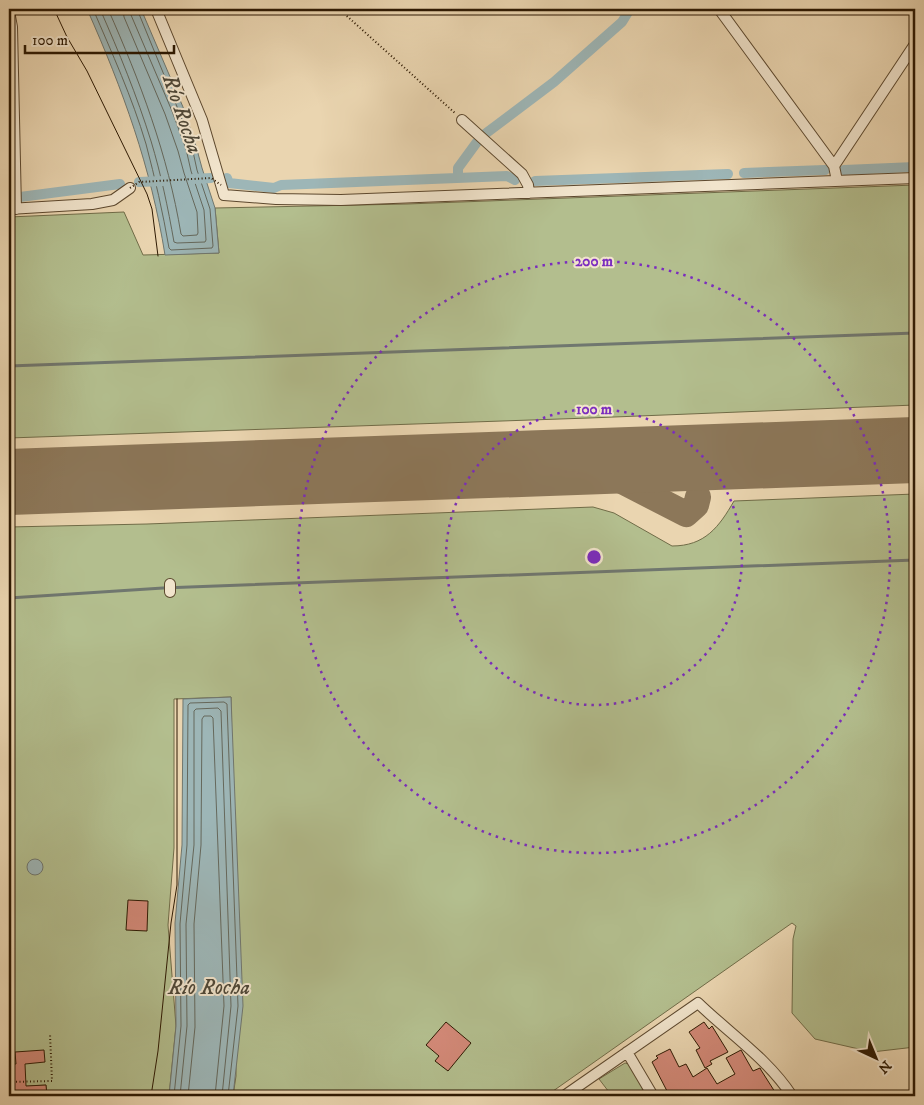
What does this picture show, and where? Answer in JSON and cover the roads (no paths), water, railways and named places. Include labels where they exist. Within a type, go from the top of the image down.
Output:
[{"type":"street","points":[[156,9],[202,120],[224,195],[276,199],[340,200],[915,178]]},
{"type":"street","points":[[719,9],[834,166],[837,181]]},
{"type":"street","points":[[9,11],[12,27],[12,209],[92,204],[113,200],[130,188]]},
{"type":"street","points":[[834,166],[915,44]]},
{"type":"street","points":[[462,120],[522,174],[528,185],[529,193]]},
{"type":"street","points":[[564,1096],[698,1003],[752,1050],[783,1083],[792,1096]]},
{"type":"street","points":[[627,1052],[654,1096]]},
{"type":"water","points":[[87,9],[141,9],[183,107],[196,146],[215,208],[219,253],[165,255],[144,160],[124,99]]},
{"type":"water","name":"Río Rocha","points":[[231,697],[243,1006],[233,1096],[169,1096],[176,1026],[175,923],[182,845],[183,699]]},
{"type":"water","points":[[35,859],[41,861],[43,867],[41,873],[35,875],[29,873],[27,867],[29,861]]},
{"type":"waterway","points":[[485,134],[554,82],[622,22],[630,9]]},
{"type":"waterway","points":[[9,134],[10,160]]},
{"type":"waterway","points":[[458,178],[458,168],[477,142]]},
{"type":"waterway","points":[[844,170],[915,167]]},
{"type":"waterway","points":[[744,173],[825,170]]},
{"type":"waterway","points":[[535,181],[728,174]]},
{"type":"waterway","points":[[227,178],[229,183],[274,188],[281,185],[507,176],[515,180]]},
{"type":"waterway","points":[[193,179],[211,178]]},
{"type":"waterway","points":[[139,182],[163,181]]},
{"type":"waterway","points":[[20,197],[120,184]]},
{"type":"waterway","points":[[9,366],[915,333]]},
{"type":"waterway","points":[[9,598],[163,588],[915,560]]},
{"type":"tram line","points":[[54,9],[67,37],[87,71],[147,194],[152,209],[158,256]]},
{"type":"tram line","points":[[151,1096],[177,885],[177,699]]}]
